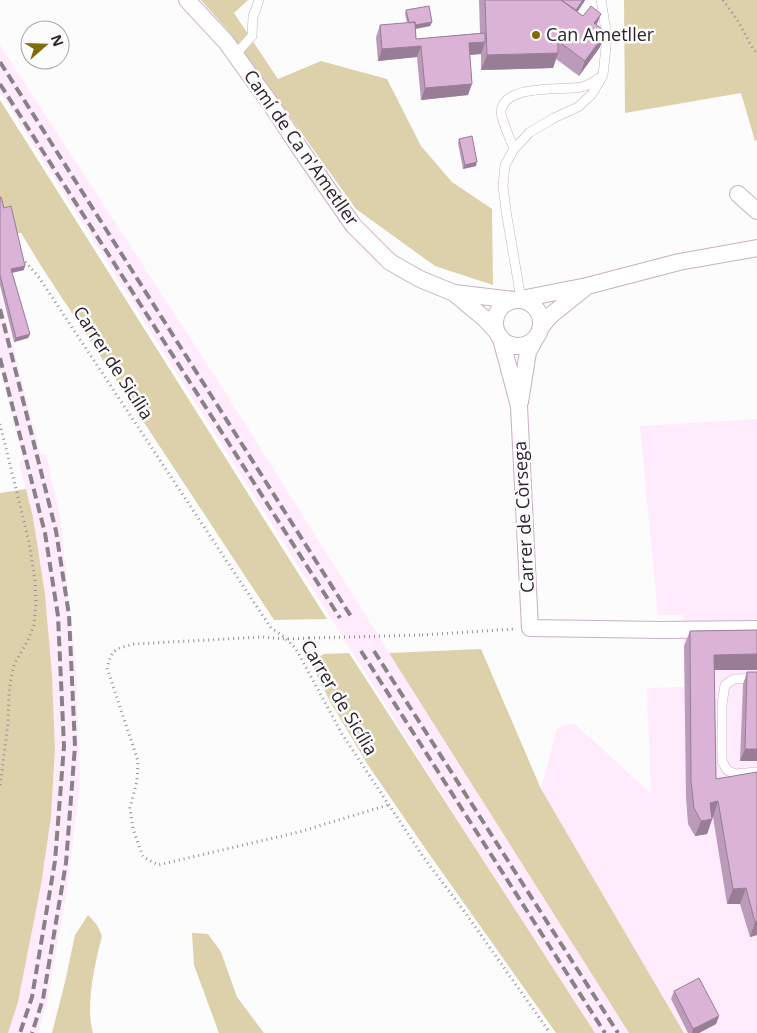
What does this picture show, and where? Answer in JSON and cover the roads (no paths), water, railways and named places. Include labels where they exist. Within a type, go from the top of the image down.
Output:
[{"type":"street","name":"Camí de Ca n'Ametller","points":[[187,0],[226,42],[353,225],[390,262],[427,282],[454,293],[518,300],[587,286],[679,262],[757,248]]},
{"type":"street","points":[[738,194],[757,211]]},
{"type":"street","name":"Camí de Ca n'Ametller","points":[[538,333],[550,316],[587,286]]},
{"type":"street","name":"Camí de Ca n'Ametller","points":[[454,293],[484,318],[499,336]]},
{"type":"street","points":[[518,300],[528,302],[539,312],[541,320],[538,333],[529,343],[522,346],[514,346],[499,336],[495,325],[495,318],[502,306],[507,302],[518,300]]},
{"type":"street","name":"Carrer de Còrsega","points":[[538,333],[528,352],[519,406],[530,628],[757,629]]},
{"type":"street","name":"Carrer de Còrsega","points":[[499,336],[519,406]]},
{"type":"lane","points":[[235,55],[252,36],[253,17],[259,0]]},
{"type":"lane","points":[[518,300],[506,210],[505,165],[514,149],[530,132],[578,106],[592,94],[603,75],[607,37],[601,0]]},
{"type":"lane","points":[[514,149],[501,112],[505,102],[513,95],[534,91],[581,87],[593,83],[603,75]]},
{"type":"lane","points":[[757,678],[734,678],[725,685],[722,704],[722,761],[727,770],[735,774],[757,772]]},
{"type":"railway","points":[[0,62],[352,618]]},
{"type":"railway","points":[[0,84],[340,618]]},
{"type":"railway","points":[[0,309],[56,531],[69,615],[75,746],[66,863],[43,999],[32,1033]]},
{"type":"railway","points":[[0,358],[45,533],[58,616],[64,746],[55,861],[32,997],[20,1033]]},
{"type":"railway","points":[[361,651],[605,1033]]},
{"type":"railway","points":[[374,651],[618,1033]]},
{"type":"place","name":"Can Ametller","points":[[536,35]]}]
